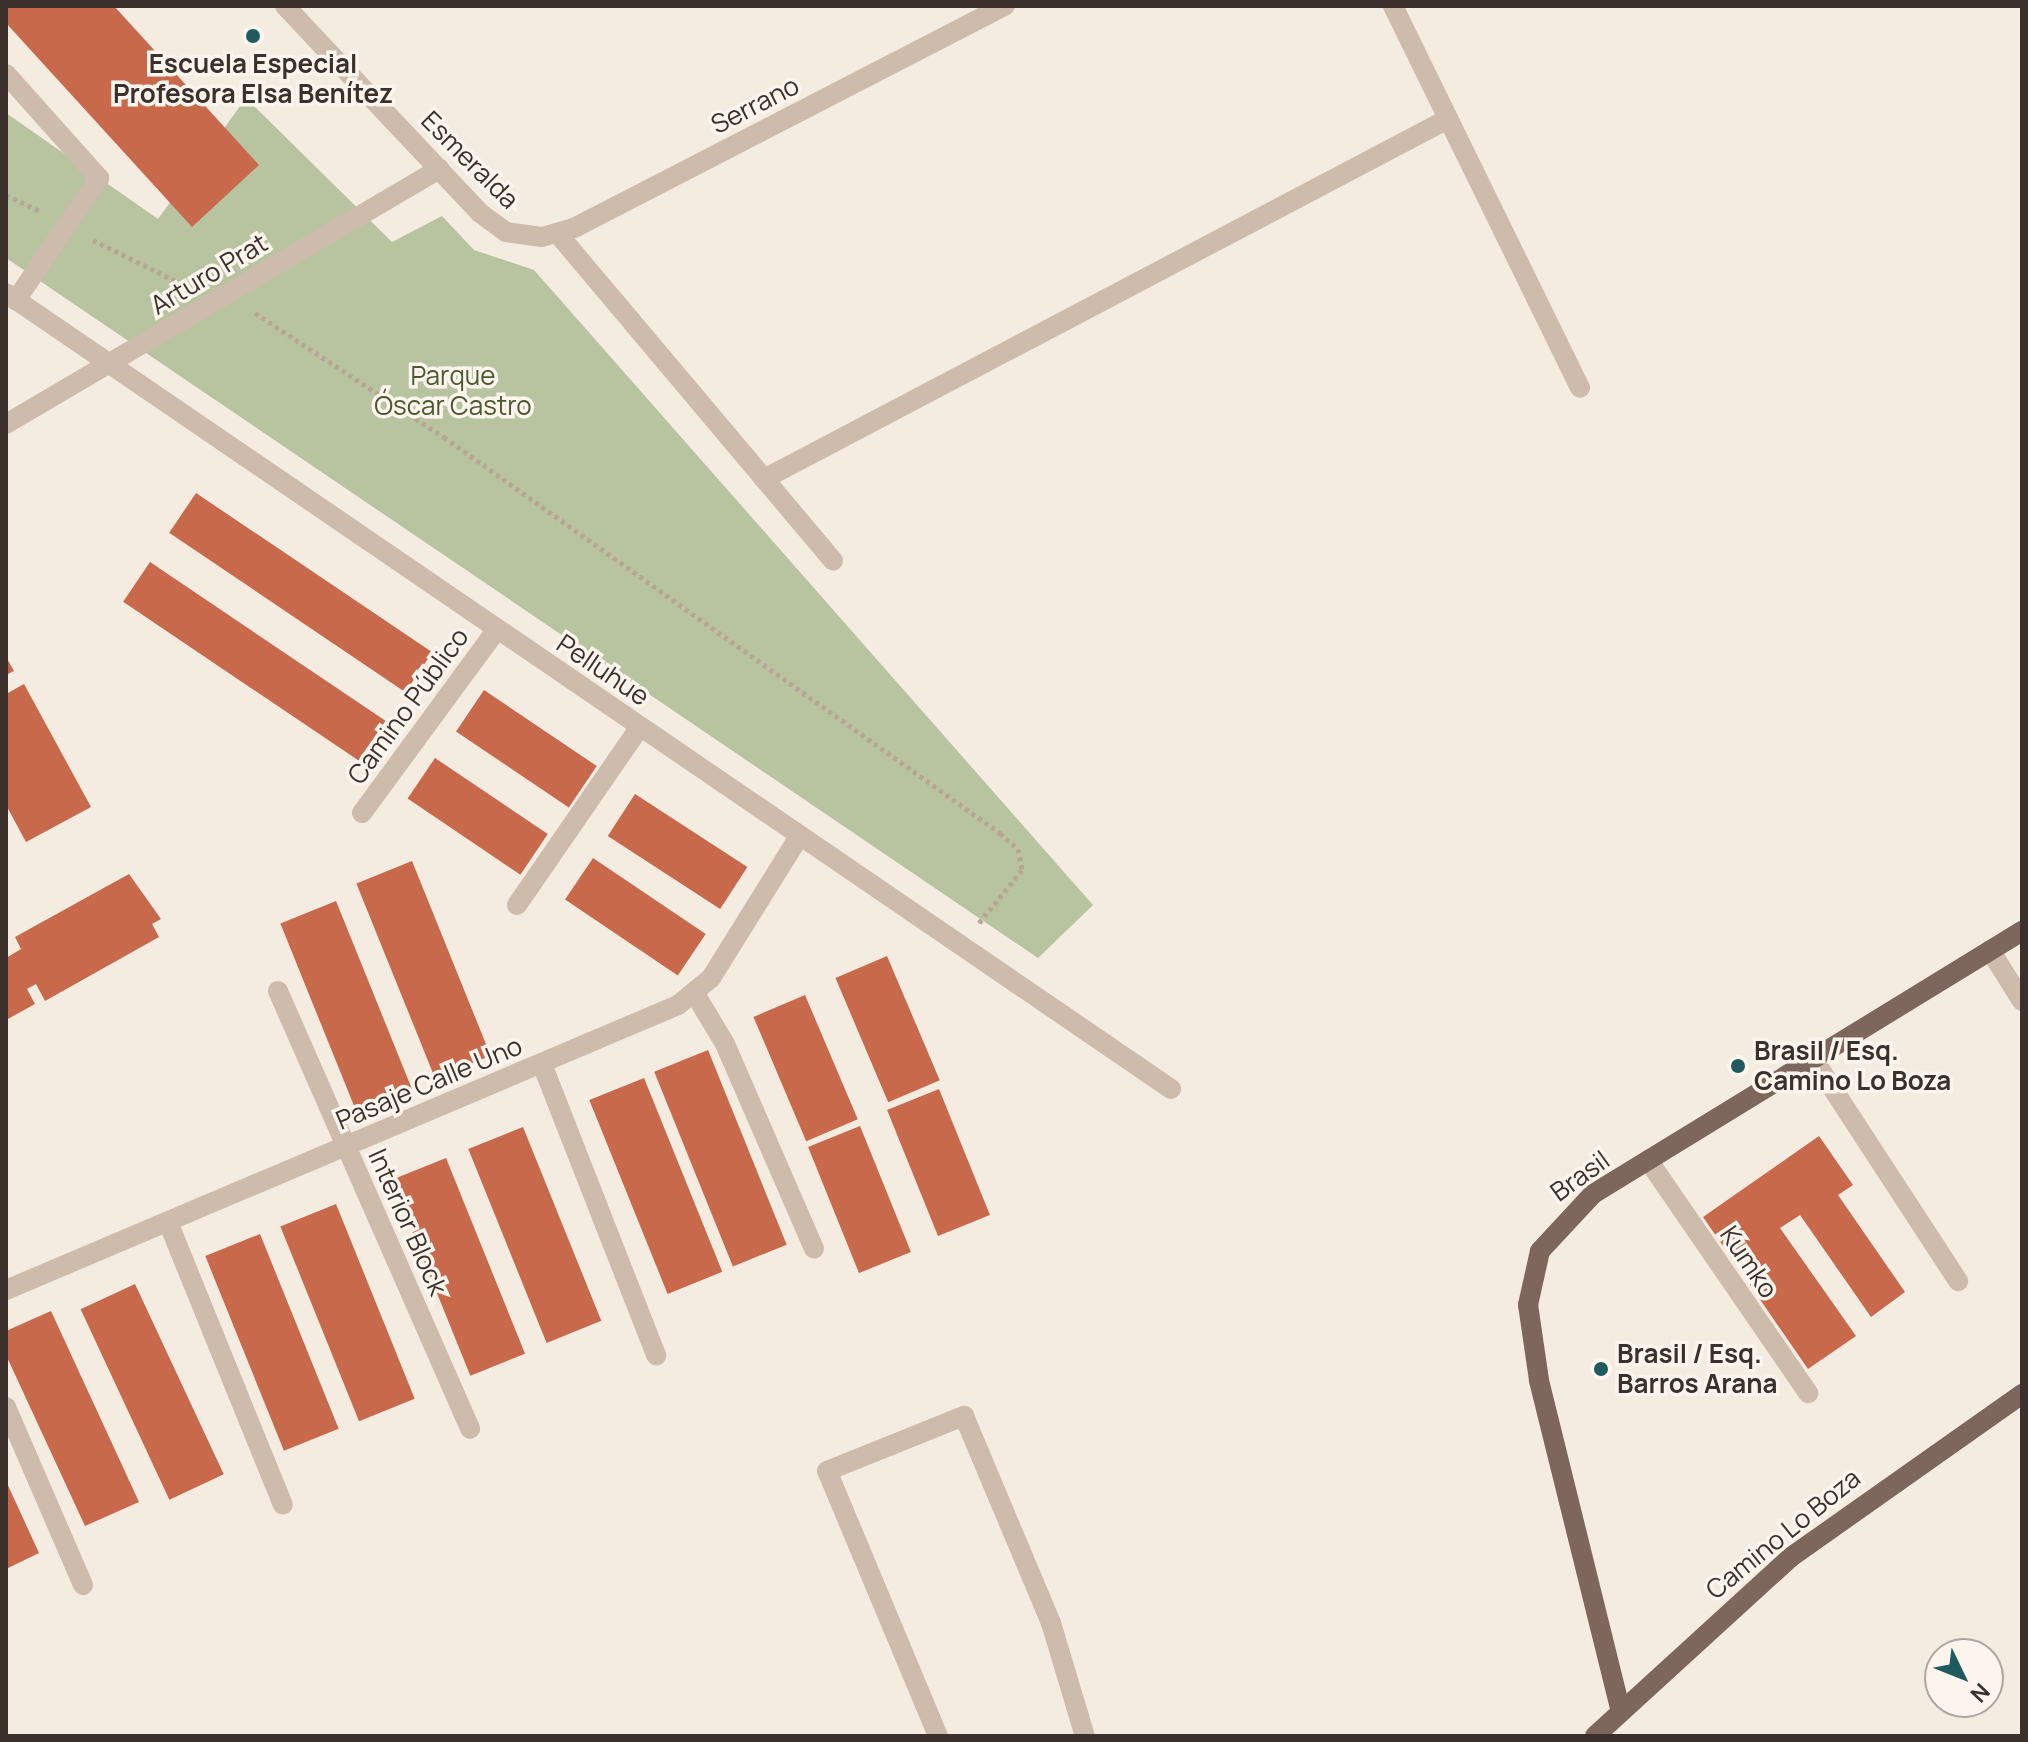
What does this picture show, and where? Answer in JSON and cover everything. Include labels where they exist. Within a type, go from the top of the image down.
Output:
[{"type":"main road","name":"Brasil","points":[[1621,1712],[1539,1380],[1528,1305],[1531,1277],[1554,1228],[1648,1160],[2022,931]]},
{"type":"main road","name":"Camino Lo Boza","points":[[1595,1736],[1791,1557],[2022,1394]]},
{"type":"street","name":"Esmeralda","points":[[285,6],[493,223],[525,236]]},
{"type":"street","name":"Serrano","points":[[525,236],[558,234],[1005,6]]},
{"type":"street","points":[[1393,6],[1580,388]]},
{"type":"street","points":[[6,74],[99,178],[68,225],[11,297]]},
{"type":"street","points":[[764,479],[1448,119]]},
{"type":"street","name":"Arturo Prat","points":[[6,424],[439,169]]},
{"type":"street","points":[[558,234],[833,561]]},
{"type":"street","name":"Pelluhue","points":[[11,297],[1171,1089]]},
{"type":"street","name":"Camino Público","points":[[362,813],[497,629]]},
{"type":"street","points":[[517,905],[640,727]]},
{"type":"street","points":[[800,835],[695,994],[725,1044],[814,1249]]},
{"type":"street","points":[[1990,950],[2022,1001]]},
{"type":"street","name":"Interior Block","points":[[278,991],[470,1429]]},
{"type":"street","name":"Pasaje Calle Uno","points":[[6,1290],[542,1064],[695,994]]},
{"type":"street","points":[[1814,1060],[1958,1281]]},
{"type":"street","points":[[542,1064],[656,1355]]},
{"type":"street","name":"Kumko","points":[[1648,1160],[1808,1393]]},
{"type":"street","points":[[168,1222],[283,1505]]},
{"type":"street","points":[[6,1407],[83,1585]]},
{"type":"street","points":[[938,1736],[827,1471],[964,1416],[1051,1623],[1085,1736]]},
{"type":"path","points":[[6,195],[68,225],[161,280],[225,294],[444,437],[1000,833],[1018,849],[1022,870],[961,945]]},
{"type":"green space","name":"Parque Óscar Castro","points":[[246,98],[392,242],[442,216],[474,250],[534,270],[1093,905],[1038,958],[6,258],[6,113],[158,219]]},
{"type":"building","points":[[6,6],[114,6],[259,165],[192,227],[6,23]]},
{"type":"building","points":[[196,493],[432,652],[405,692],[169,533]]},
{"type":"building","points":[[150,562],[385,721],[359,761],[123,602]]},
{"type":"building","points":[[6,657],[14,671],[6,675]]},
{"type":"building","points":[[24,684],[91,807],[26,842],[6,805],[6,694]]},
{"type":"building","points":[[484,690],[597,766],[569,808],[456,731]]},
{"type":"building","points":[[435,758],[548,834],[520,875],[408,799]]},
{"type":"building","points":[[635,794],[747,867],[720,909],[608,836]]},
{"type":"building","points":[[593,858],[706,934],[678,976],[565,899]]},
{"type":"building","points":[[412,861],[491,1056],[435,1078],[356,883]]},
{"type":"building","points":[[129,874],[161,919],[152,924],[159,937],[45,1001],[36,984],[27,989],[35,1004],[6,1020],[6,958],[21,949],[15,937]]},
{"type":"building","points":[[336,901],[415,1096],[359,1118],[280,923]]},
{"type":"building","points":[[887,956],[940,1080],[888,1102],[835,978]]},
{"type":"building","points":[[805,995],[858,1119],[806,1141],[753,1017]]},
{"type":"building","points":[[708,1050],[787,1245],[733,1266],[654,1072]]},
{"type":"building","points":[[644,1078],[722,1272],[668,1294],[589,1100]]},
{"type":"building","points":[[939,1089],[990,1215],[938,1236],[887,1110]]},
{"type":"building","points":[[860,1126],[911,1252],[859,1273],[808,1147]]},
{"type":"building","points":[[523,1127],[601,1321],[547,1343],[468,1149]]},
{"type":"building","points":[[1819,1136],[1853,1185],[1838,1195],[1905,1292],[1871,1317],[1800,1215],[1780,1228],[1856,1336],[1808,1369],[1703,1217]]},
{"type":"building","points":[[446,1158],[525,1354],[470,1376],[391,1180]]},
{"type":"building","points":[[336,1204],[415,1399],[359,1421],[280,1226]]},
{"type":"building","points":[[260,1234],[339,1429],[284,1451],[205,1256]]},
{"type":"building","points":[[135,1284],[224,1474],[169,1500],[81,1309]]},
{"type":"building","points":[[51,1311],[139,1502],[85,1526],[6,1355],[6,1331]]},
{"type":"building","points":[[6,1481],[39,1553],[6,1569]]},
{"type":"place","name":"Escuela Especial Profesora Elsa Benítez","points":[[253,36]]},
{"type":"place","name":"Brasil / Esq. Camino Lo Boza","points":[[1738,1066]]},
{"type":"place","name":"Brasil / Esq. Barros Arana","points":[[1601,1369]]}]
